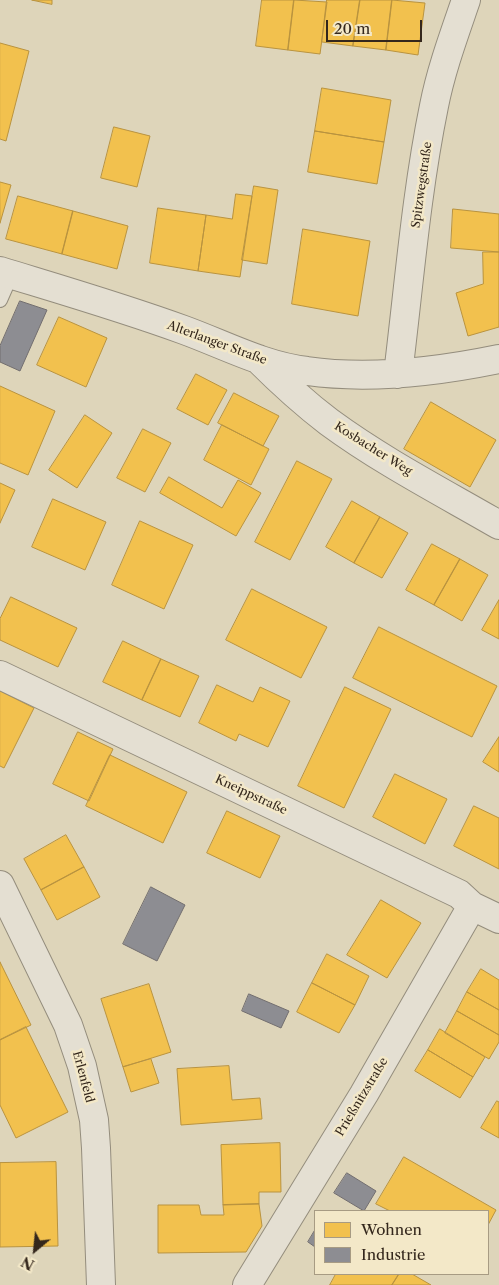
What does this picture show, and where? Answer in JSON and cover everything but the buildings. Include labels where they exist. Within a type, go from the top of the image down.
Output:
[{"type":"street","name":"Spitzwegstraße","points":[[398,374],[424,160],[434,104],[448,50],[466,0]]},
{"type":"street","name":"Alterlanger Straße","points":[[6,273],[117,306],[258,359],[305,371],[354,375],[398,374],[459,368],[499,360]]},
{"type":"street","name":"Kosbacher Weg","points":[[258,359],[288,389],[330,422],[377,453],[499,525]]},
{"type":"street","name":"Kneippstraße","points":[[0,675],[459,894],[472,906],[499,919]]},
{"type":"street","name":"Erlenfeld","points":[[0,885],[68,1025],[82,1066],[96,1138],[100,1285]]},
{"type":"street","name":"Prießnitzstraße","points":[[247,1285],[364,1094],[472,906]]},
{"type":"lane","points":[[0,300],[6,273]]}]
